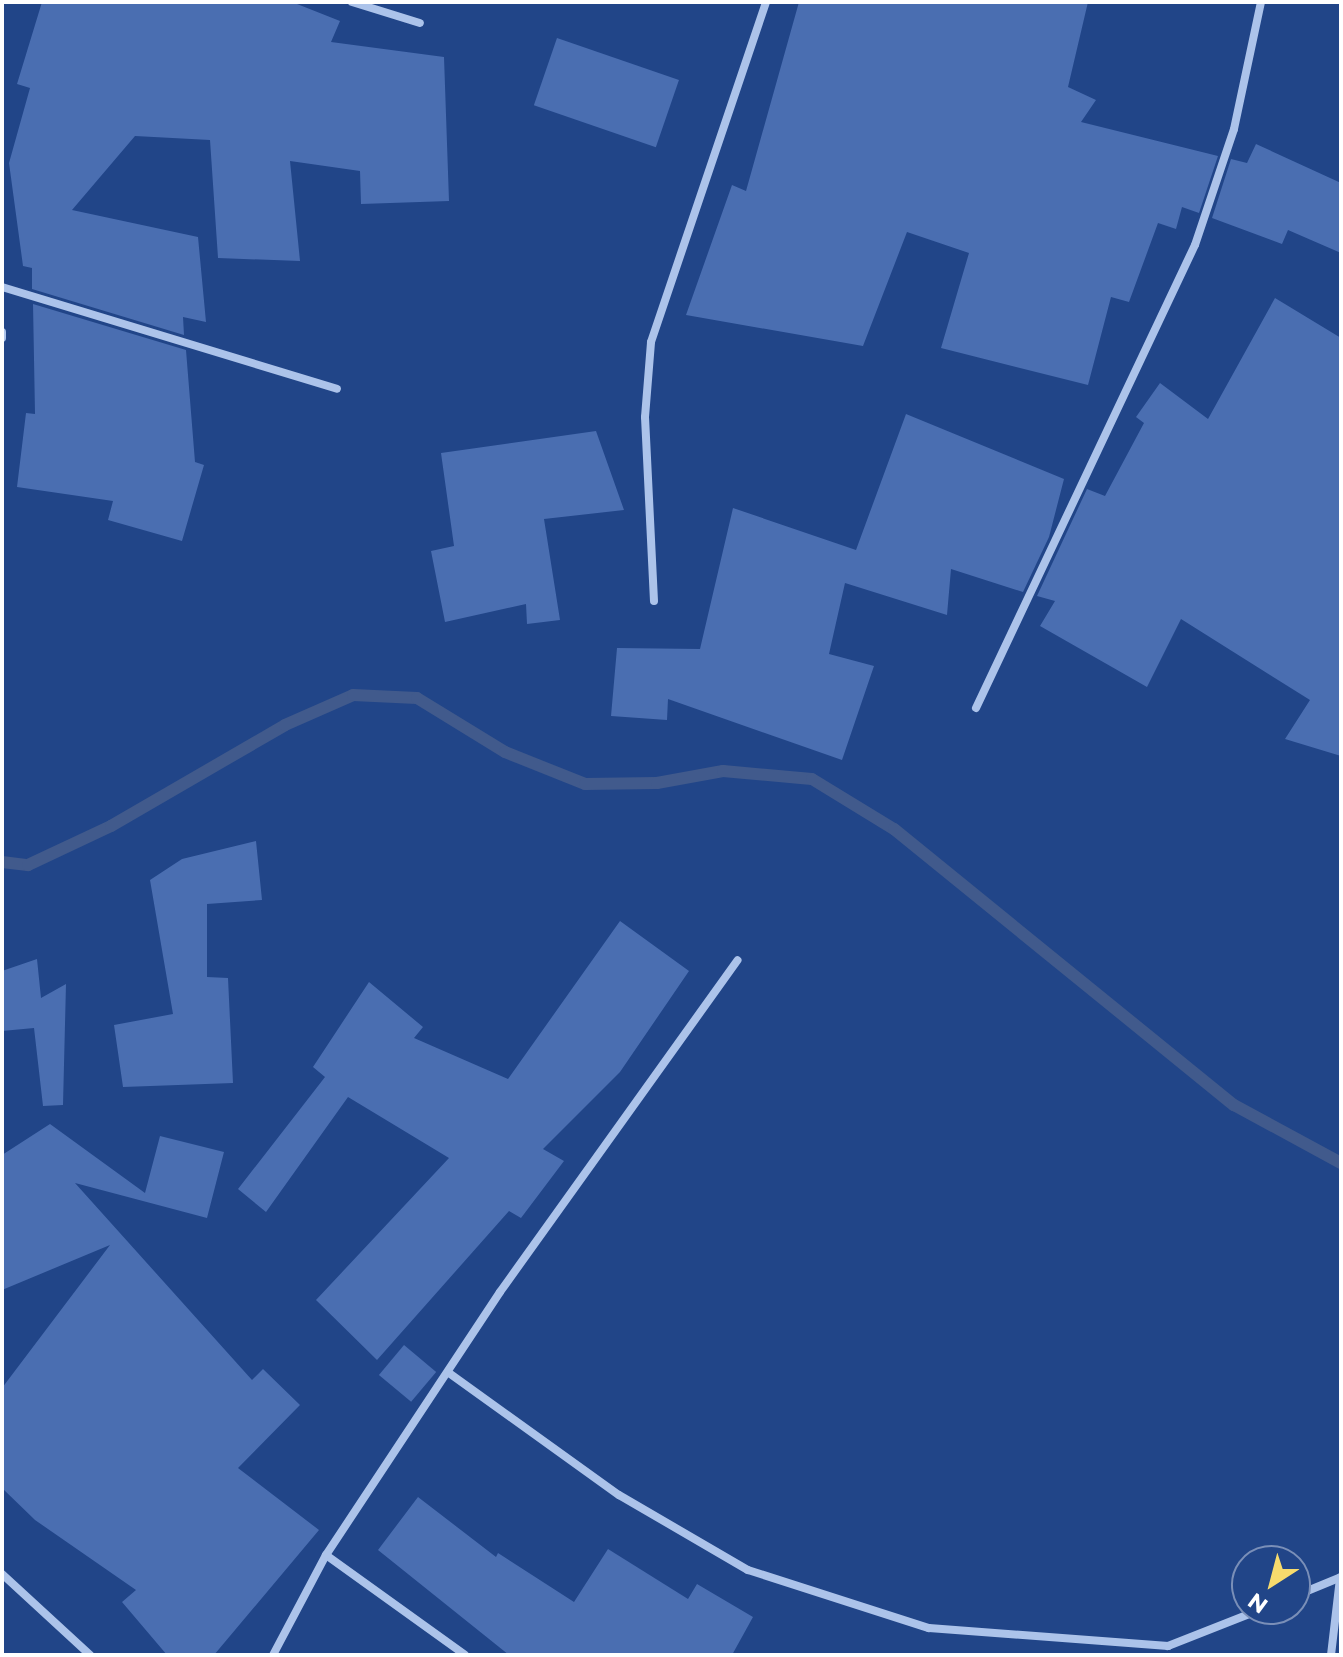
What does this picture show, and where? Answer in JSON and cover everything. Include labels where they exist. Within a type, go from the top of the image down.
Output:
[{"type":"street","points":[[352,2],[420,23]]},
{"type":"street","points":[[654,601],[645,417],[651,342],[766,2]]},
{"type":"street","points":[[976,708],[1195,245],[1234,129],[1261,2]]},
{"type":"street","points":[[2,287],[337,389]]},
{"type":"street","points":[[2,332],[2,338]]},
{"type":"street","points":[[273,1655],[326,1555],[449,1373],[738,960]]},
{"type":"street","points":[[449,1373],[619,1495],[748,1570],[929,1628],[1168,1646],[1231,1621]]},
{"type":"street","points":[[326,1555],[465,1655]]},
{"type":"street","points":[[2,1574],[90,1655]]},
{"type":"street","points":[[1311,1590],[1341,1578],[1331,1655]]},
{"type":"building","points":[[42,2],[292,2],[340,21],[331,42],[444,57],[449,201],[361,204],[360,171],[290,161],[300,261],[218,258],[210,140],[135,136],[72,210],[198,237],[206,322],[183,317],[184,335],[32,289],[32,268],[23,266],[9,163],[30,88],[17,84]]},
{"type":"building","points":[[799,2],[1088,2],[1068,87],[1096,100],[1081,122],[1218,156],[1199,213],[1182,207],[1176,229],[1158,223],[1129,302],[1111,297],[1088,385],[941,348],[969,253],[907,232],[863,346],[686,315],[732,185],[746,191]]},
{"type":"building","points":[[557,38],[679,80],[656,147],[534,105]]},
{"type":"building","points":[[1256,144],[1341,183],[1341,253],[1288,230],[1282,244],[1212,218],[1231,159],[1247,163]]},
{"type":"building","points":[[1275,298],[1341,338],[1341,756],[1285,739],[1310,700],[1181,619],[1147,687],[1040,626],[1055,601],[1037,596],[1087,489],[1105,496],[1144,423],[1136,417],[1160,383],[1208,419]]},
{"type":"building","points":[[33,304],[186,350],[195,462],[204,465],[182,541],[108,520],[113,501],[17,487],[26,413],[35,414]]},
{"type":"building","points":[[906,414],[1064,479],[1049,537],[1023,592],[951,569],[947,615],[845,583],[829,654],[874,666],[842,760],[668,699],[667,720],[611,716],[617,648],[700,649],[733,508],[856,550]]},
{"type":"building","points":[[596,431],[624,510],[544,519],[560,620],[527,624],[526,604],[445,622],[431,551],[454,546],[441,453]]},
{"type":"building","points":[[256,841],[262,900],[207,904],[207,977],[228,978],[233,1083],[123,1087],[114,1025],[173,1014],[150,880],[182,859]]},
{"type":"building","points":[[620,921],[689,971],[620,1072],[543,1149],[564,1161],[521,1218],[509,1211],[377,1360],[316,1300],[449,1158],[348,1097],[266,1212],[238,1189],[325,1077],[313,1067],[369,982],[423,1027],[414,1038],[508,1079]]},
{"type":"building","points":[[37,959],[41,998],[66,984],[63,1105],[43,1106],[34,1028],[2,1031],[2,971]]},
{"type":"building","points":[[50,1124],[145,1193],[160,1136],[224,1152],[207,1218],[75,1183],[252,1380],[263,1369],[300,1405],[238,1468],[319,1530],[214,1655],[167,1655],[122,1602],[136,1590],[35,1520],[2,1488],[2,1388],[110,1245],[2,1290],[2,1155]]},
{"type":"building","points":[[404,1345],[436,1372],[411,1402],[379,1375]]},
{"type":"building","points":[[418,1497],[496,1557],[498,1553],[574,1602],[608,1549],[688,1599],[697,1584],[753,1617],[732,1655],[509,1655],[378,1550]]},
{"type":"waterway","points":[[2,862],[28,865],[111,826],[285,725],[353,695],[417,698],[505,752],[585,784],[657,783],[723,771],[812,779],[894,829],[1234,1105],[1341,1163]]}]
